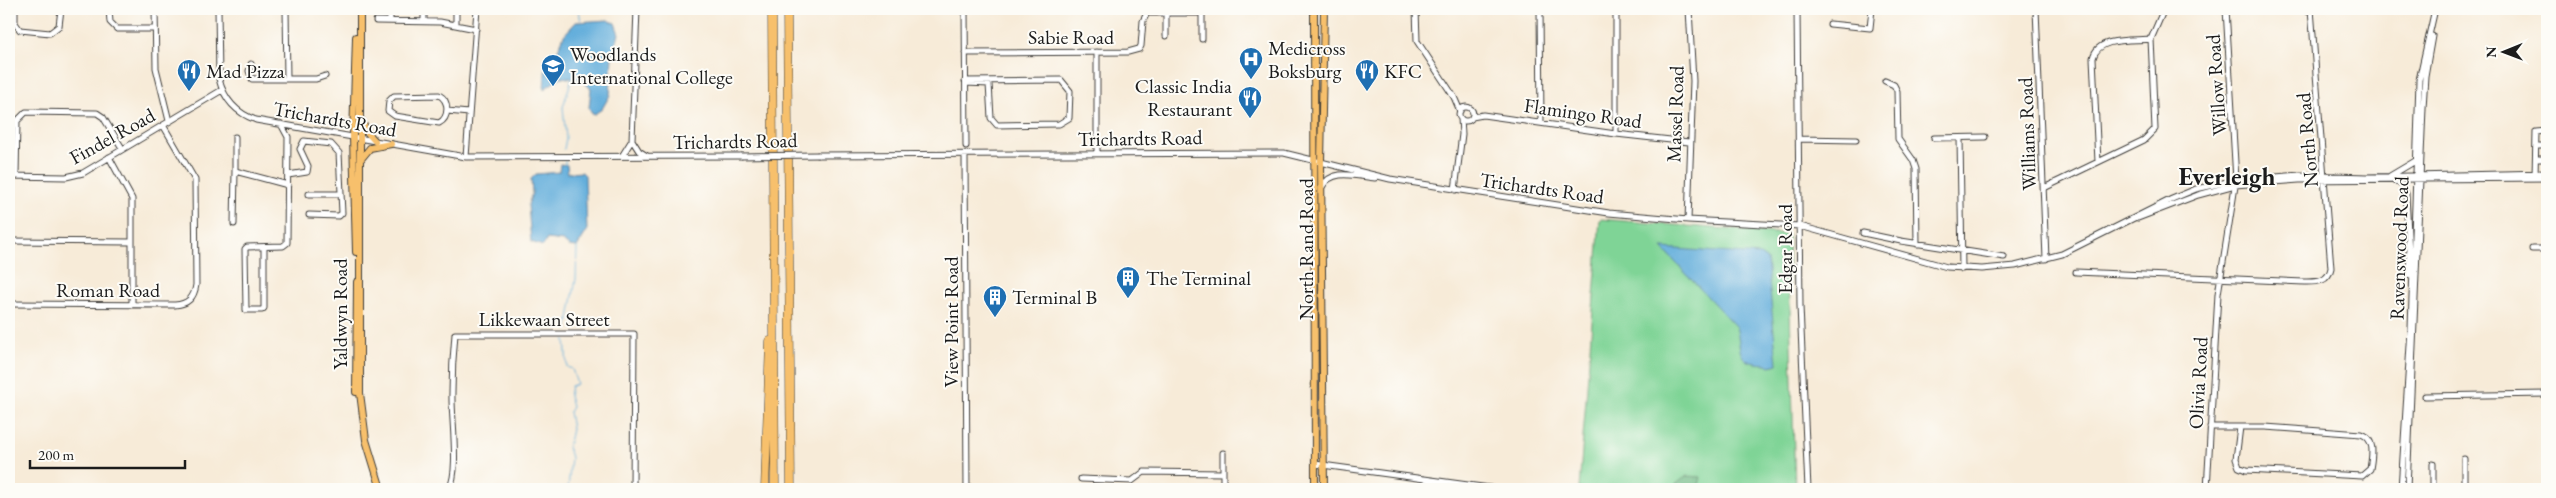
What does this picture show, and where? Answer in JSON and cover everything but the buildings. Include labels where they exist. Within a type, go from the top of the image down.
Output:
[{"type":"highway","points":[[772,9],[775,489]]},
{"type":"highway","points":[[787,9],[791,489]]},
{"type":"highway","points":[[765,489],[769,422],[773,181]]},
{"type":"main road","points":[[356,138],[360,110],[358,9]]},
{"type":"main road","points":[[356,138],[358,9]]},
{"type":"main road","name":"North Rand Road","points":[[1314,9],[1315,489]]},
{"type":"main road","name":"North Rand Road","points":[[1324,9],[1321,162],[1324,489]]},
{"type":"main road","points":[[360,110],[364,127],[375,141]]},
{"type":"main road","name":"Yaldwyn Road","points":[[356,138],[360,162],[360,401],[366,440],[381,489]]},
{"type":"main road","name":"Yaldwyn Road","points":[[356,138],[356,393],[363,440],[377,489]]},
{"type":"main road","points":[[360,162],[368,150],[391,144]]},
{"type":"main road","points":[[1315,385],[1323,382]]},
{"type":"street","points":[[15,9],[16,23],[20,30],[50,33],[59,26],[61,9]]},
{"type":"street","points":[[110,9],[110,22],[117,29],[154,29]]},
{"type":"street","points":[[155,9],[156,68],[169,121]]},
{"type":"street","points":[[218,9],[219,79],[222,90]]},
{"type":"street","points":[[286,9],[287,79]]},
{"type":"street","points":[[390,9],[390,21]]},
{"type":"street","points":[[424,9],[424,22]]},
{"type":"street","points":[[456,9],[456,24]]},
{"type":"street","points":[[466,157],[477,9]]},
{"type":"street","points":[[622,156],[632,140],[637,9]]},
{"type":"street","points":[[965,9],[966,146]]},
{"type":"street","points":[[1416,9],[1416,35],[1422,52],[1454,97],[1460,111],[1462,134],[1455,190]]},
{"type":"street","points":[[1540,9],[1541,123]]},
{"type":"street","points":[[1616,9],[1616,134]]},
{"type":"street","name":"Massel Road","points":[[1688,220],[1689,142],[1693,72],[1689,9]]},
{"type":"street","name":"Edgar Road","points":[[1797,9],[1800,306],[1808,489]]},
{"type":"street","points":[[1830,24],[1870,28],[1872,9]]},
{"type":"street","name":"Williams Road","points":[[2036,9],[2046,259]]},
{"type":"street","points":[[2044,188],[2144,140],[2155,129],[2151,40],[2164,9]]},
{"type":"street","name":"Willow Road","points":[[2221,278],[2235,182],[2226,9]]},
{"type":"street","points":[[2296,9],[2311,10]]},
{"type":"street","name":"Ravenswood Road","points":[[2418,178],[2419,80],[2437,9]]},
{"type":"street","name":"Ravenswood Road","points":[[2407,489],[2418,178],[2425,76],[2437,9]]},
{"type":"street","name":"North Road","points":[[2221,278],[2318,282],[2328,277],[2331,268],[2311,10]]},
{"type":"street","points":[[1166,36],[1166,11],[1202,11],[1202,39]]},
{"type":"street","name":"Sabie Road","points":[[965,53],[1128,52],[1138,49],[1142,41],[1143,21],[1147,13],[1166,11]]},
{"type":"street","points":[[376,21],[456,24],[476,30]]},
{"type":"street","points":[[2098,162],[2093,58],[2095,51],[2098,46],[2109,42],[2151,40]]},
{"type":"street","points":[[1097,52],[1097,154]]},
{"type":"street","points":[[251,64],[249,71],[252,79],[316,79],[325,76]]},
{"type":"street","points":[[1061,80],[1070,91],[1069,118],[1059,124],[997,125],[991,118],[989,84],[966,82],[1061,80]]},
{"type":"street","points":[[1885,81],[1894,85],[1896,91],[1898,139],[1916,165],[1917,244]]},
{"type":"street","name":"Findel Road","points":[[9,176],[71,176],[89,170],[122,148],[222,90]]},
{"type":"street","name":"Trichardts Road","points":[[222,90],[230,103],[244,116],[300,128],[466,157],[1284,153],[1390,180],[1609,213],[1688,220],[1800,226],[1914,259],[1962,269],[1997,268],[2046,259],[2079,246],[2135,219],[2149,210],[2196,189],[2235,182],[2390,176],[2418,178],[2535,176],[2547,178]]},
{"type":"street","points":[[394,96],[439,96],[444,99],[448,111],[442,121],[433,123],[392,115],[388,111],[388,104],[394,96]]},
{"type":"street","points":[[1454,97],[1467,108],[1471,116]]},
{"type":"street","points":[[1460,111],[1467,108]]},
{"type":"street","points":[[448,111],[469,113]]},
{"type":"street","points":[[16,176],[17,121],[26,112],[95,112],[103,117],[122,148]]},
{"type":"street","name":"Flamingo Road","points":[[1471,116],[1483,115],[1616,134],[1689,142]]},
{"type":"street","points":[[1461,119],[1471,116]]},
{"type":"street","points":[[1462,134],[1471,116]]},
{"type":"street","points":[[264,247],[264,308],[262,310],[246,310],[244,250],[264,247],[284,246],[288,240],[288,137],[281,124]]},
{"type":"street","name":"Roman Road","points":[[9,304],[184,304],[192,297],[196,286],[195,180],[163,125]]},
{"type":"street","points":[[288,137],[300,128]]},
{"type":"street","points":[[2535,176],[2536,132],[2547,132]]},
{"type":"street","points":[[234,224],[235,137]]},
{"type":"street","points":[[1934,138],[1985,137]]},
{"type":"street","points":[[1960,138],[1962,269]]},
{"type":"street","points":[[1799,139],[1856,140]]},
{"type":"street","points":[[632,140],[639,151],[648,156]]},
{"type":"street","points":[[288,175],[307,172],[308,166],[300,149],[304,141],[331,144],[340,155],[341,215],[309,215]]},
{"type":"street","points":[[2536,146],[2547,146]]},
{"type":"street","name":"View Point Road","points":[[966,156],[967,489]]},
{"type":"street","points":[[109,157],[132,197],[132,305]]},
{"type":"street","points":[[2536,159],[2547,159]]},
{"type":"street","points":[[2390,176],[2417,160]]},
{"type":"street","points":[[235,171],[288,185]]},
{"type":"street","name":"Trichardts Road","points":[[2535,176],[2547,173]]},
{"type":"street","points":[[1321,188],[1329,177],[1339,175],[1390,180]]},
{"type":"street","name":"Trichardts Road","points":[[2325,178],[2395,181],[2418,178]]},
{"type":"street","points":[[2395,181],[2402,185],[2406,194],[2412,296]]},
{"type":"street","points":[[309,194],[342,194]]},
{"type":"street","points":[[1863,233],[1917,244],[2004,257]]},
{"type":"street","points":[[9,241],[132,242]]},
{"type":"street","points":[[2532,249],[2547,249]]},
{"type":"street","name":"Ravenswood Road","points":[[2401,489],[2415,269]]},
{"type":"street","points":[[2076,272],[2221,278]]},
{"type":"street","name":"Olivia Road","points":[[2207,489],[2214,355],[2221,278]]},
{"type":"street","name":"Likkewaan Street","points":[[449,489],[454,479],[452,394],[455,334],[634,334],[633,489]]},
{"type":"street","points":[[2425,396],[2547,394]]},
{"type":"street","points":[[2210,427],[2240,427],[2265,427],[2365,435],[2372,444],[2370,469],[2362,476],[2246,470],[2239,467],[2236,459],[2240,427]]},
{"type":"street","points":[[1223,454],[1223,489]]},
{"type":"street","points":[[2464,459],[2464,489]]},
{"type":"street","points":[[1315,464],[1496,489]]},
{"type":"street","points":[[2433,464],[2433,489]]},
{"type":"street","points":[[1080,479],[1132,481],[1144,472],[1223,473]]},
{"type":"green space","points":[[1600,219],[1788,234],[1795,489],[1579,489]]},
{"type":"green space","points":[[1687,476],[1701,477],[1698,489],[1673,489],[1672,487]]},
{"type":"water","points":[[608,20],[615,23],[619,34],[612,56],[610,95],[602,109],[593,115],[589,108],[591,88],[577,79],[561,77],[544,89],[546,60],[555,57],[564,35],[576,22]]},
{"type":"water","points":[[560,164],[567,165],[568,173],[582,172],[585,175],[587,231],[577,247],[569,246],[563,241],[547,239],[543,246],[531,242],[528,205],[532,193],[531,179],[536,174],[559,172]]},
{"type":"water","points":[[1662,248],[1760,255],[1767,260],[1777,364],[1770,366],[1744,358],[1741,354],[1736,327]]},
{"type":"waterway","points":[[579,9],[581,23]]},
{"type":"waterway","points":[[564,149],[566,138],[563,107],[572,78]]},
{"type":"waterway","points":[[565,161],[565,166]]},
{"type":"waterway","points":[[567,330],[576,279],[577,247]]},
{"type":"waterway","points":[[565,339],[567,367],[572,369],[577,384],[571,386],[569,396],[572,407],[569,412],[572,429],[568,447],[571,458],[568,489]]},
{"type":"place","name":"Medicross Boksburg","points":[[1251,80]]},
{"type":"place","name":"Woodlands International College","points":[[553,87]]},
{"type":"place","name":"Mad Pizza","points":[[189,92]]},
{"type":"place","name":"KFC","points":[[1367,92]]},
{"type":"place","name":"Classic India Restaurant","points":[[1250,119]]},
{"type":"place","name":"The Terminal","points":[[1128,299]]},
{"type":"place","name":"Terminal B","points":[[995,318]]},
{"type":"district","name":"Everleigh","points":[[2227,176]]}]
